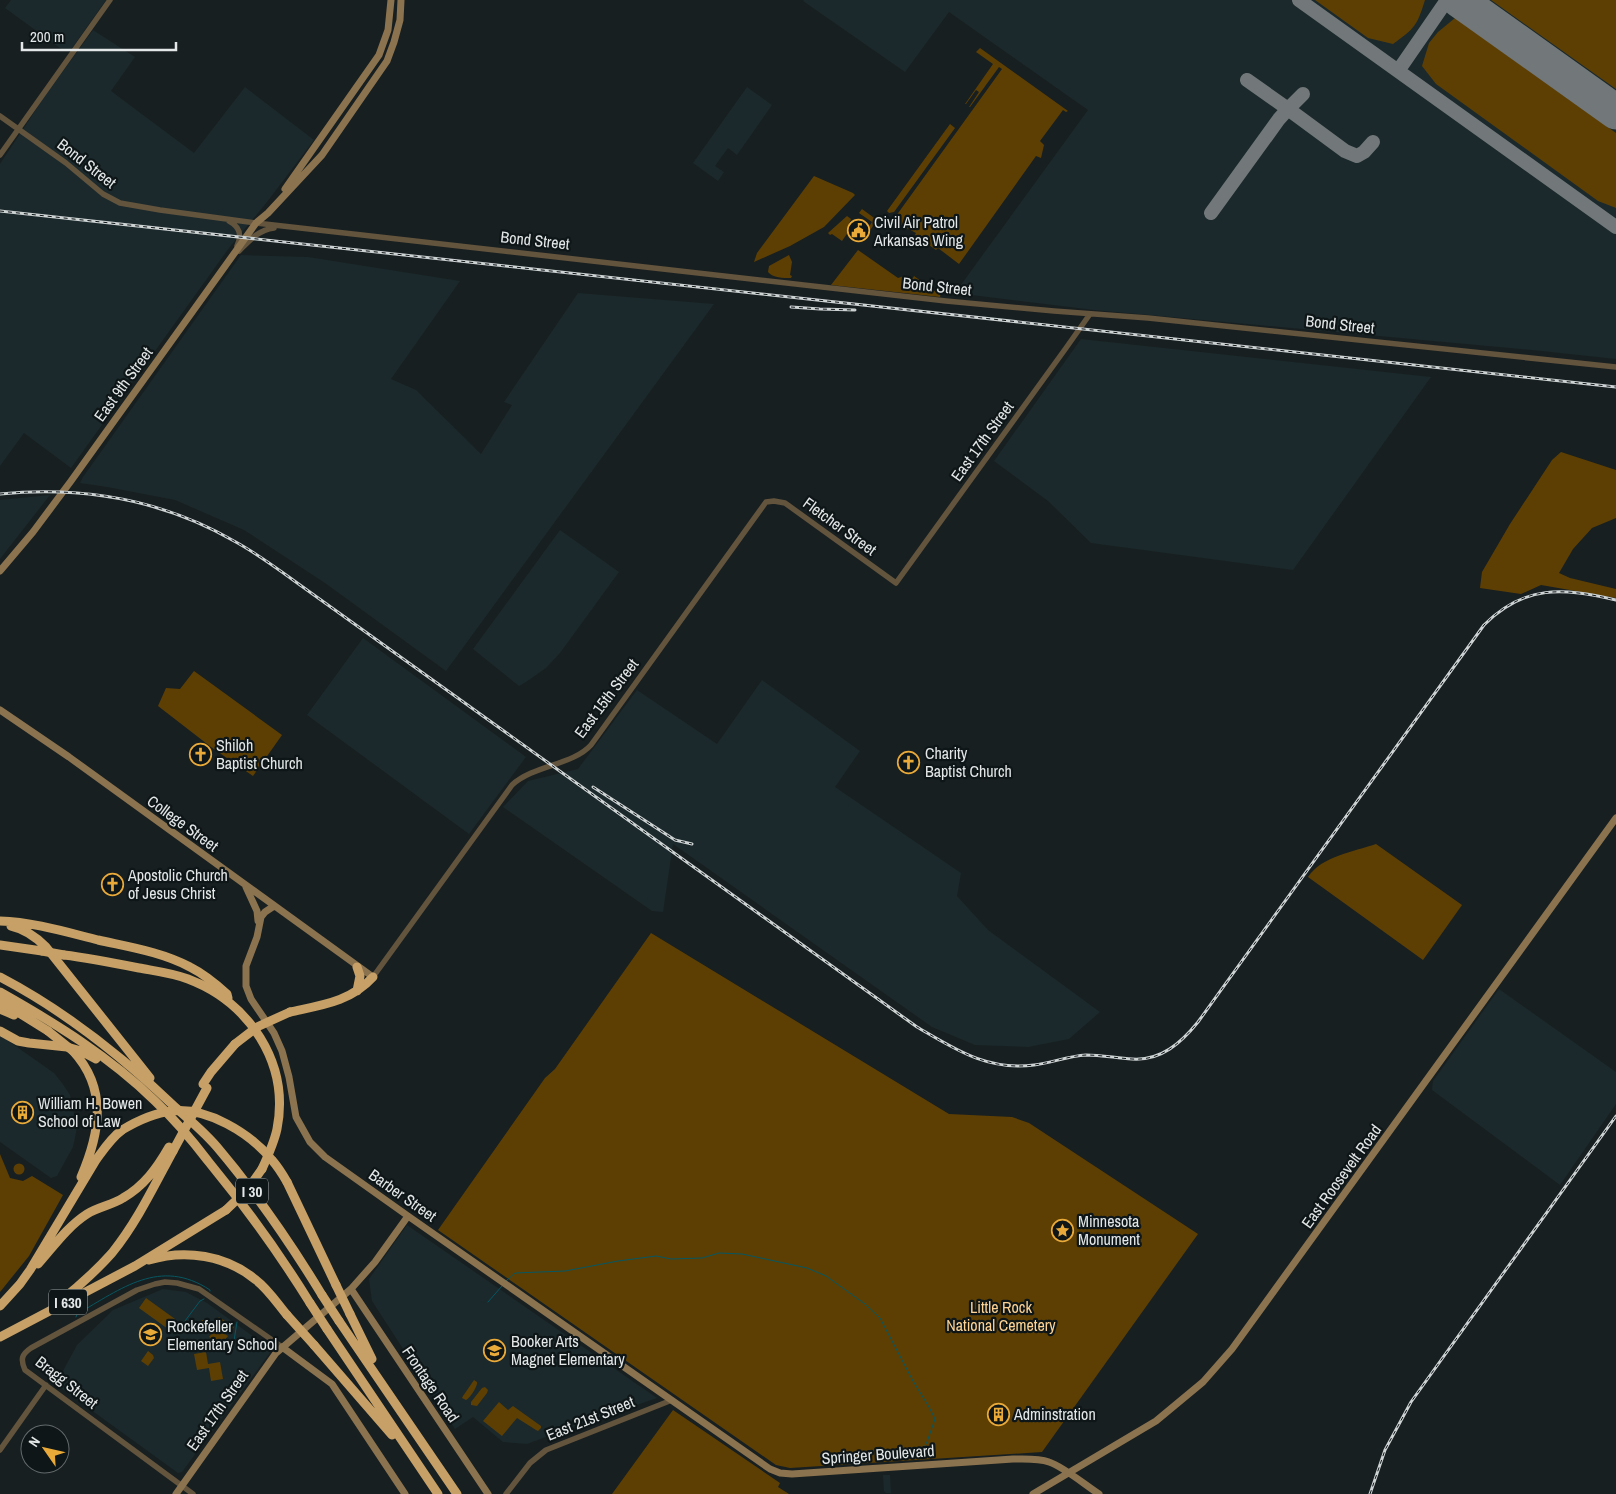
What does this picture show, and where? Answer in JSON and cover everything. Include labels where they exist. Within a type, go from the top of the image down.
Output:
[{"type":"highway","points":[[0,923],[35,925],[146,951],[176,960],[192,967],[211,980],[227,994],[230,1003]]},
{"type":"highway","points":[[0,923],[26,930],[46,947],[166,1098]]},
{"type":"highway","points":[[0,945],[177,976],[201,985],[230,1003],[258,1032],[269,1052],[275,1070],[279,1096],[277,1126],[271,1149],[262,1169],[248,1190],[226,1210],[134,1266]]},
{"type":"highway","points":[[357,967],[360,976],[357,991]]},
{"type":"highway","name":"I 30","points":[[0,977],[40,999],[94,1037],[166,1098],[216,1145],[280,1231],[389,1396],[457,1494]]},
{"type":"highway","points":[[47,1312],[85,1280],[112,1253],[139,1214],[205,1086],[221,1061],[235,1044],[257,1027],[290,1012],[338,1001],[357,991],[373,977]]},
{"type":"highway","name":"I 30","points":[[0,992],[74,1036],[113,1065],[156,1101],[193,1142],[280,1255],[438,1494]]},
{"type":"highway","points":[[0,1001],[48,1031],[73,1051],[83,1062],[96,1091],[98,1109],[96,1131],[82,1174],[67,1206]]},
{"type":"highway","points":[[0,1008],[48,1031]]},
{"type":"highway","points":[[0,1031],[24,1042],[67,1047],[81,1051],[101,1061],[156,1101]]},
{"type":"highway","points":[[20,1284],[67,1206],[115,1135],[135,1123],[172,1111],[185,1111],[203,1115],[241,1132],[258,1145],[272,1160],[287,1182],[389,1396]]},
{"type":"highway","points":[[0,1306],[53,1247],[62,1234],[89,1213],[122,1199],[147,1180],[171,1149]]},
{"type":"highway","points":[[134,1266],[169,1255],[208,1256],[242,1270],[257,1280],[422,1470]]},
{"type":"highway","name":"I 630","points":[[0,1337],[134,1266]]},
{"type":"main road","name":"East 9th Street","points":[[268,213],[379,55],[388,30],[391,0]]},
{"type":"main road","name":"East 9th Street","points":[[0,571],[33,532],[71,481],[256,223],[268,213],[322,155],[387,61],[400,20],[401,0]]},
{"type":"main road","name":"College Street","points":[[0,710],[69,757],[246,887],[373,977]]},
{"type":"main road","name":"East Roosevelt Road","points":[[1033,1494],[1156,1422],[1202,1382],[1232,1349],[1616,818]]},
{"type":"main road","name":"Barber Street","points":[[246,887],[257,911],[258,927],[257,937],[246,966],[246,986],[251,999],[274,1033],[282,1051],[294,1108],[301,1127],[310,1142],[325,1157],[672,1400]]},
{"type":"main road","points":[[257,911],[266,900]]},
{"type":"main road","name":"Barber Street","points":[[258,927],[263,913],[274,906]]},
{"type":"main road","name":"East 17th Street","points":[[176,1494],[267,1364],[282,1347],[351,1289],[375,1262],[408,1216]]},
{"type":"main road","name":"Frontage Road","points":[[351,1289],[488,1494]]},
{"type":"main road","points":[[282,1347],[332,1384],[404,1494]]},
{"type":"main road","name":"Springer Boulevard","points":[[672,1400],[780,1473],[792,1474],[1013,1459],[1035,1460],[1049,1462],[1098,1494]]},
{"type":"street","points":[[0,155],[110,0]]},
{"type":"street","name":"Bond Street","points":[[0,116],[66,163],[94,188],[111,199],[132,206],[256,223],[936,300],[1148,318],[1616,367]]},
{"type":"street","points":[[225,219],[236,225],[240,234],[239,242],[229,262]]},
{"type":"street","points":[[229,262],[254,236],[262,231],[269,228],[292,227]]},
{"type":"street","name":"East 17th Street","points":[[896,583],[1090,314]]},
{"type":"street","name":"Fletcher Street","points":[[766,502],[774,501],[785,504],[896,583]]},
{"type":"street","name":"East 15th Street","points":[[373,977],[512,784],[527,774],[581,753],[591,745],[766,502]]},
{"type":"street","name":"Bragg Street","points":[[193,1494],[25,1370],[22,1361],[25,1352],[138,1290],[161,1282],[177,1282],[192,1286],[212,1297],[282,1347]]},
{"type":"street","points":[[0,1450],[46,1385]]},
{"type":"street","name":"East 21st Street","points":[[506,1494],[530,1463],[546,1450],[672,1400]]},
{"type":"shaded area","points":[[11,0],[106,0],[70,51],[64,51],[5,8]]},
{"type":"shaded area","points":[[804,0],[1616,0],[1616,359],[1094,310],[955,293],[1088,110],[949,12],[905,72]]},
{"type":"shaded area","points":[[93,30],[135,57],[111,91],[194,153],[245,87],[314,140],[229,248],[71,468],[24,433],[0,466],[0,164],[45,96]]},
{"type":"shaded area","points":[[747,87],[772,105],[737,155],[728,148],[715,166],[724,172],[718,181],[693,163]]},
{"type":"shaded area","points":[[241,255],[308,257],[460,281],[391,379],[416,390],[481,454],[512,405],[504,402],[578,293],[714,304],[446,671],[325,583],[244,530],[175,500],[80,483]]},
{"type":"shaded area","points":[[1081,339],[1431,377],[1293,570],[1091,543],[1048,501],[994,461]]},
{"type":"shaded area","points":[[50,495],[0,559],[0,500]]},
{"type":"shaded area","points":[[560,530],[619,572],[560,653],[546,668],[519,686],[473,649]]},
{"type":"shaded area","points":[[363,638],[526,757],[469,834],[307,715]]},
{"type":"shaded area","points":[[762,680],[860,751],[835,787],[961,873],[957,896],[988,930],[1100,1012],[1069,1039],[1028,1047],[975,1045],[932,1027],[673,844],[663,912],[652,911],[503,807],[528,781],[578,769],[637,690],[717,744]]},
{"type":"shaded area","points":[[1499,989],[1616,1072],[1616,1104],[1560,1185],[1432,1090],[1433,1081]]},
{"type":"shaded area","points":[[0,1035],[54,1073],[70,1095],[77,1128],[73,1147],[57,1176],[51,1178],[0,1142]]},
{"type":"shaded area","name":"Booker Arts Magnet Elementary","points":[[407,1225],[657,1398],[527,1444],[503,1442],[473,1417],[455,1429],[372,1301],[369,1279]]},
{"type":"shaded area","points":[[163,1289],[186,1292],[207,1303],[272,1350],[182,1472],[178,1473],[58,1386],[57,1382],[77,1345],[113,1310]]},
{"type":"shaded area","points":[[883,1475],[890,1475],[891,1493],[884,1491]]},
{"type":"green space","points":[[1315,0],[1425,0],[1420,16],[1414,26],[1393,44],[1368,38]]},
{"type":"green space","points":[[1491,0],[1616,0],[1616,89]]},
{"type":"green space","points":[[1455,18],[1616,133],[1616,208],[1598,201],[1436,84],[1422,66],[1429,43],[1438,32]]},
{"type":"green space","points":[[980,48],[1068,111],[1063,110],[1040,141],[1044,145],[1041,158],[1036,156],[959,264],[938,248],[936,250],[915,235],[916,233],[899,224],[896,216],[1002,69],[999,67],[970,107],[979,92],[976,90],[965,104],[993,64],[976,52]]},
{"type":"green space","points":[[950,124],[955,128],[894,212],[889,213],[887,211]]},
{"type":"green space","points":[[814,176],[855,195],[824,227],[790,246],[754,262],[757,253]]},
{"type":"green space","points":[[862,209],[877,220],[862,242],[860,241],[872,222],[859,213]]},
{"type":"green space","points":[[847,216],[851,219],[849,224],[852,220],[855,222],[842,241],[828,233]]},
{"type":"green space","points":[[858,250],[898,278],[904,276],[913,278],[914,276],[937,293],[942,287],[940,297],[831,285]]},
{"type":"green space","points":[[789,255],[792,262],[791,278],[775,277],[768,272],[769,266]]},
{"type":"green space","points":[[1561,452],[1616,470],[1616,518],[1592,528],[1573,549],[1559,573],[1570,578],[1616,589],[1616,598],[1541,585],[1521,594],[1480,588],[1482,572],[1510,524],[1552,460]]},
{"type":"green space","points":[[194,671],[282,735],[253,776],[211,747],[158,706],[166,688],[180,689]]},
{"type":"green space","points":[[1376,844],[1462,905],[1423,960],[1308,877],[1321,864],[1330,859]]},
{"type":"green space","name":"Little Rock National Cemetery","points":[[651,933],[949,1114],[1012,1117],[1029,1123],[1198,1234],[1042,1452],[790,1468],[776,1465],[438,1230],[545,1078],[555,1069]]},
{"type":"green space","points":[[0,1154],[10,1178],[23,1181],[32,1176],[63,1195],[29,1256],[0,1292]]},
{"type":"green space","points":[[19,1163],[25,1169],[19,1175],[13,1169]]},
{"type":"green space","points":[[146,1298],[175,1319],[168,1329],[139,1308]]},
{"type":"green space","points":[[219,1317],[234,1327],[230,1332],[216,1321]]},
{"type":"green space","points":[[204,1319],[209,1323],[209,1333],[201,1333],[197,1329],[198,1324]]},
{"type":"green space","points":[[216,1328],[228,1336],[221,1345],[209,1337]]},
{"type":"green space","points":[[148,1351],[154,1358],[148,1366],[141,1361]]},
{"type":"green space","points":[[206,1352],[208,1364],[220,1362],[223,1379],[211,1381],[209,1368],[197,1370],[194,1354]]},
{"type":"green space","points":[[474,1380],[477,1384],[470,1397],[466,1400],[462,1398],[463,1396]]},
{"type":"green space","points":[[485,1387],[488,1390],[487,1393],[477,1406],[471,1405],[471,1402],[482,1388]]},
{"type":"green space","points":[[499,1402],[508,1410],[513,1406],[541,1426],[541,1428],[538,1431],[517,1418],[502,1436],[483,1421]]},
{"type":"green space","points":[[673,1410],[780,1483],[778,1487],[789,1494],[612,1494]]},
{"type":"waterway","points":[[506,1281],[515,1273],[565,1271],[656,1256],[671,1259],[702,1258],[719,1253],[742,1254],[807,1268],[826,1276],[865,1304],[880,1318],[929,1407],[935,1419],[927,1442],[918,1458]]},
{"type":"waterway","points":[[76,1317],[77,1314],[109,1295],[141,1280],[158,1276],[174,1276],[192,1281],[210,1291]]},
{"type":"waterway","points":[[488,1302],[502,1286]]},
{"type":"waterway","points":[[185,1321],[200,1301],[204,1299]]},
{"type":"waterway","points":[[233,1347],[237,1322]]},
{"type":"taxiway","points":[[1299,0],[1616,227]]},
{"type":"taxiway","points":[[1398,71],[1447,0]]},
{"type":"taxiway","points":[[1476,0],[1487,20]]},
{"type":"taxiway","points":[[1247,80],[1288,109],[1303,94]]},
{"type":"taxiway","points":[[1211,213],[1288,109],[1345,151],[1357,156],[1364,152],[1373,142]]},
{"type":"runway","points":[[1459,0],[1616,112]]},
{"type":"railway","points":[[0,211],[1616,387]]},
{"type":"railway","points":[[791,307],[855,310]]},
{"type":"railway","points":[[0,494],[62,492],[92,494],[121,499],[178,515],[234,541],[280,571],[917,1027],[958,1050],[1001,1065],[1034,1065],[1086,1055],[1142,1059],[1161,1054],[1170,1049],[1185,1037],[1198,1022],[1484,625],[1514,602],[1545,593],[1579,593],[1616,600]]},
{"type":"railway","points":[[593,787],[675,840],[692,844]]},
{"type":"railway","points":[[1370,1494],[1385,1450],[1411,1402],[1616,1116]]},
{"type":"place","name":"Civil Air Patrol Arkansas Wing","points":[[858,231]]},
{"type":"place","name":"Shiloh Baptist Church","points":[[200,754]]},
{"type":"place","name":"Charity Baptist Church","points":[[909,762]]},
{"type":"place","name":"Apostolic Church of Jesus Christ","points":[[112,884]]},
{"type":"place","name":"William H. Bowen School of Law","points":[[22,1112]]},
{"type":"place","name":"Minnesota Monument","points":[[1062,1230]]},
{"type":"place","name":"Rockefeller Elementary School","points":[[151,1335]]},
{"type":"place","name":"Booker Arts Magnet Elementary","points":[[495,1350]]},
{"type":"place","name":"Adminstration","points":[[998,1414]]}]
